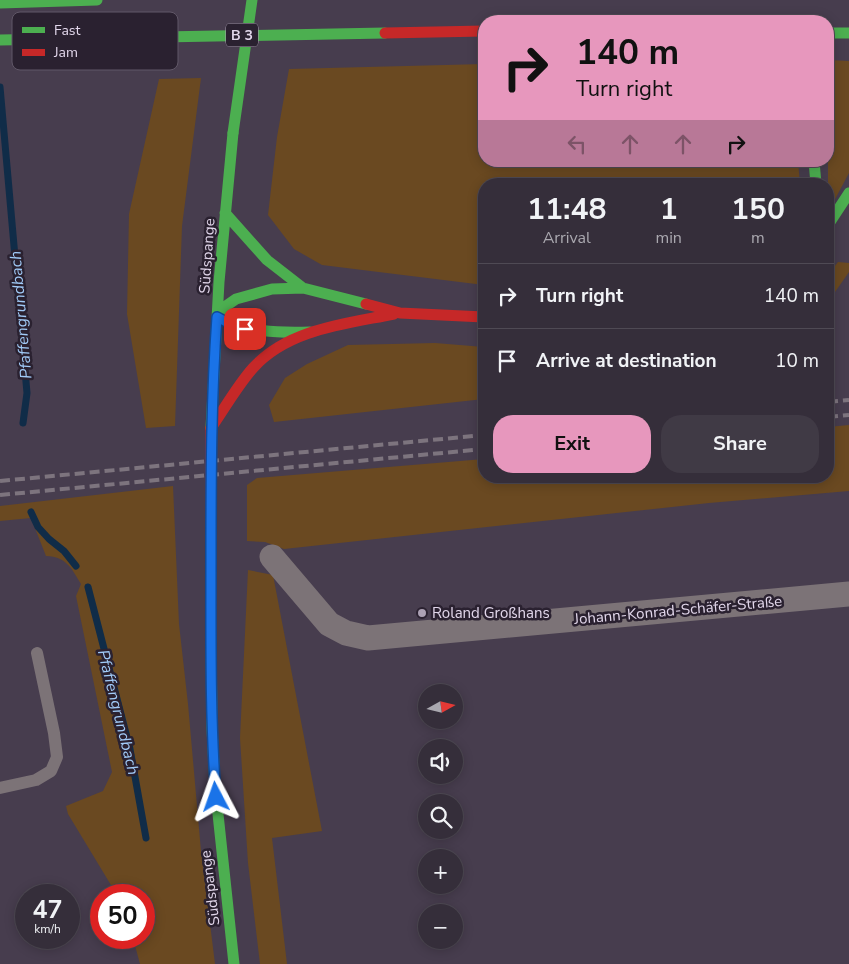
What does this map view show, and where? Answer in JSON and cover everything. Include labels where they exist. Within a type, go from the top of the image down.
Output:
[{"type":"main road","points":[[0,3],[97,0]]},
{"type":"main road","name":"Südspange","points":[[234,964],[220,851],[213,762],[211,715],[211,428],[225,213],[233,133],[252,0]]},
{"type":"main road","name":"B 3","points":[[178,37],[478,31]]},
{"type":"main road","points":[[834,32],[849,33]]},
{"type":"main road","points":[[834,216],[849,193]]},
{"type":"main road","points":[[225,213],[271,264],[303,288]]},
{"type":"main road","points":[[400,313],[310,332],[274,333],[255,332],[234,326],[217,317],[226,306],[236,299],[272,289],[303,288],[400,313],[478,316]]},
{"type":"main road","points":[[211,428],[260,361],[282,344],[310,332]]},
{"type":"street","name":"Johann-Konrad-Schäfer-Straße","points":[[272,557],[329,624],[346,633],[368,638],[849,594]]},
{"type":"lane","points":[[0,788],[36,780],[51,770],[57,757],[54,733],[37,653]]},
{"type":"shaded area","points":[[834,60],[849,61],[849,173],[834,201],[834,178],[828,178],[828,167],[834,167]]},
{"type":"shaded area","points":[[478,64],[478,167],[799,167],[799,178],[478,178],[478,284],[322,265],[294,249],[268,215],[277,137],[289,69]]},
{"type":"shaded area","points":[[201,78],[182,226],[175,426],[146,428],[127,314],[129,214],[159,79]]},
{"type":"shaded area","points":[[838,262],[849,263],[849,272],[834,293],[834,267]]},
{"type":"shaded area","points":[[435,343],[478,347],[478,400],[274,422],[269,405],[285,378],[307,364],[348,345]]},
{"type":"shaded area","points":[[849,425],[849,491],[709,503],[284,549],[265,542],[247,541],[247,485],[257,478],[478,460],[478,483],[834,483],[834,426]]},
{"type":"shaded area","points":[[173,486],[179,624],[201,851],[215,964],[140,964],[136,949],[155,949],[155,884],[110,884],[68,814],[66,806],[103,791],[112,772],[76,596],[81,584],[68,564],[59,559],[46,556],[31,518],[0,521],[0,506]]},
{"type":"shaded area","points":[[248,570],[273,575],[322,831],[272,838],[287,964],[260,964],[248,863],[240,738]]},
{"type":"waterway","name":"Pfaffengrundbach","points":[[0,87],[27,393],[23,423]]},
{"type":"waterway","name":"Pfaffengrundbach","points":[[31,512],[38,527],[64,551],[76,566]]},
{"type":"waterway","name":"Pfaffengrundbach","points":[[88,587],[130,749],[146,838]]},
{"type":"railway","points":[[834,401],[849,400]]},
{"type":"railway","points":[[834,416],[849,415]]},
{"type":"railway","points":[[0,481],[478,436]]},
{"type":"railway","points":[[0,495],[478,450]]},
{"type":"traffic: fast","points":[[0,3],[97,0]]},
{"type":"traffic: fast","points":[[233,133],[252,0]]},
{"type":"traffic: fast","points":[[178,37],[385,33]]},
{"type":"traffic: fast","points":[[834,33],[849,33]]},
{"type":"traffic: fast","points":[[0,40],[12,40]]},
{"type":"traffic: fast","points":[[211,428],[219,282],[233,133]]},
{"type":"traffic: fast","points":[[815,167],[815,178]]},
{"type":"traffic: fast","points":[[834,216],[849,193]]},
{"type":"traffic: fast","points":[[225,213],[267,260],[303,288]]},
{"type":"traffic: fast","points":[[310,332],[251,329],[217,317],[226,306],[236,299],[272,289],[303,288],[366,304]]},
{"type":"traffic: fast","points":[[211,634],[215,786],[234,964]]},
{"type":"traffic: jam","points":[[385,33],[478,31]]},
{"type":"traffic: jam","points":[[366,304],[400,313],[478,317]]},
{"type":"traffic: jam","points":[[211,428],[253,368],[267,355],[283,345],[300,336],[318,330],[394,314]]},
{"type":"traffic: jam","points":[[211,428],[211,634]]},
{"type":"place","name":"Roland Großhans","points":[[422,613]]},
{"type":"route","points":[[216,797],[211,715],[211,428],[217,317],[234,326],[245,329]]}]
